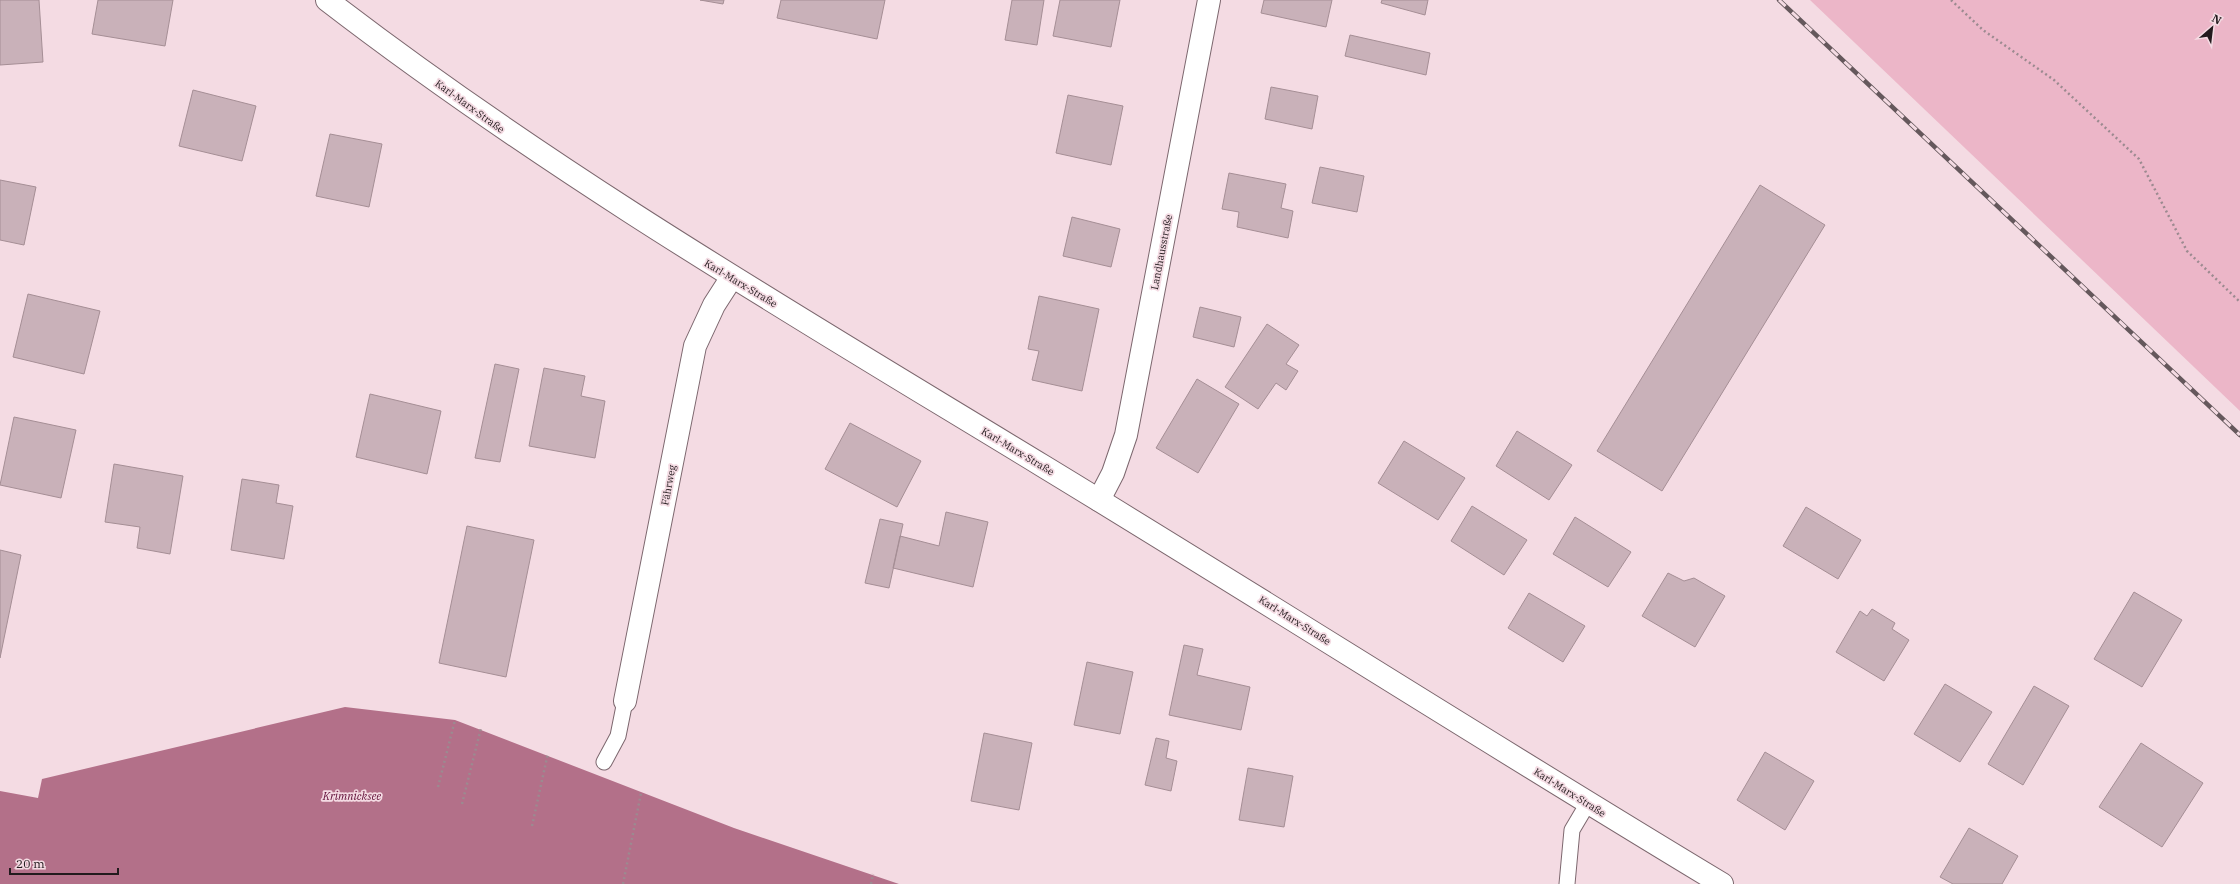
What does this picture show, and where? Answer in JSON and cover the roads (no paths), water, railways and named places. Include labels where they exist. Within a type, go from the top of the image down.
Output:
[{"type":"street","name":"Karl-Marx-Straße","points":[[327,0],[501,128],[732,277],[1099,500],[1588,803],[1722,884]]},
{"type":"street","name":"Landhausstraße","points":[[1099,500],[1113,473],[1126,435],[1209,0]]},
{"type":"street","name":"Fährweg","points":[[625,700],[695,346],[714,305],[732,277]]},
{"type":"lane","points":[[604,762],[618,736],[625,700]]},
{"type":"lane","points":[[1567,884],[1572,830],[1588,803]]},
{"type":"water","name":"Krimnicksee","points":[[345,707],[455,720],[734,828],[899,884],[0,884],[0,791],[38,798],[42,779]]},
{"type":"railway","points":[[1779,0],[2240,435]]}]
